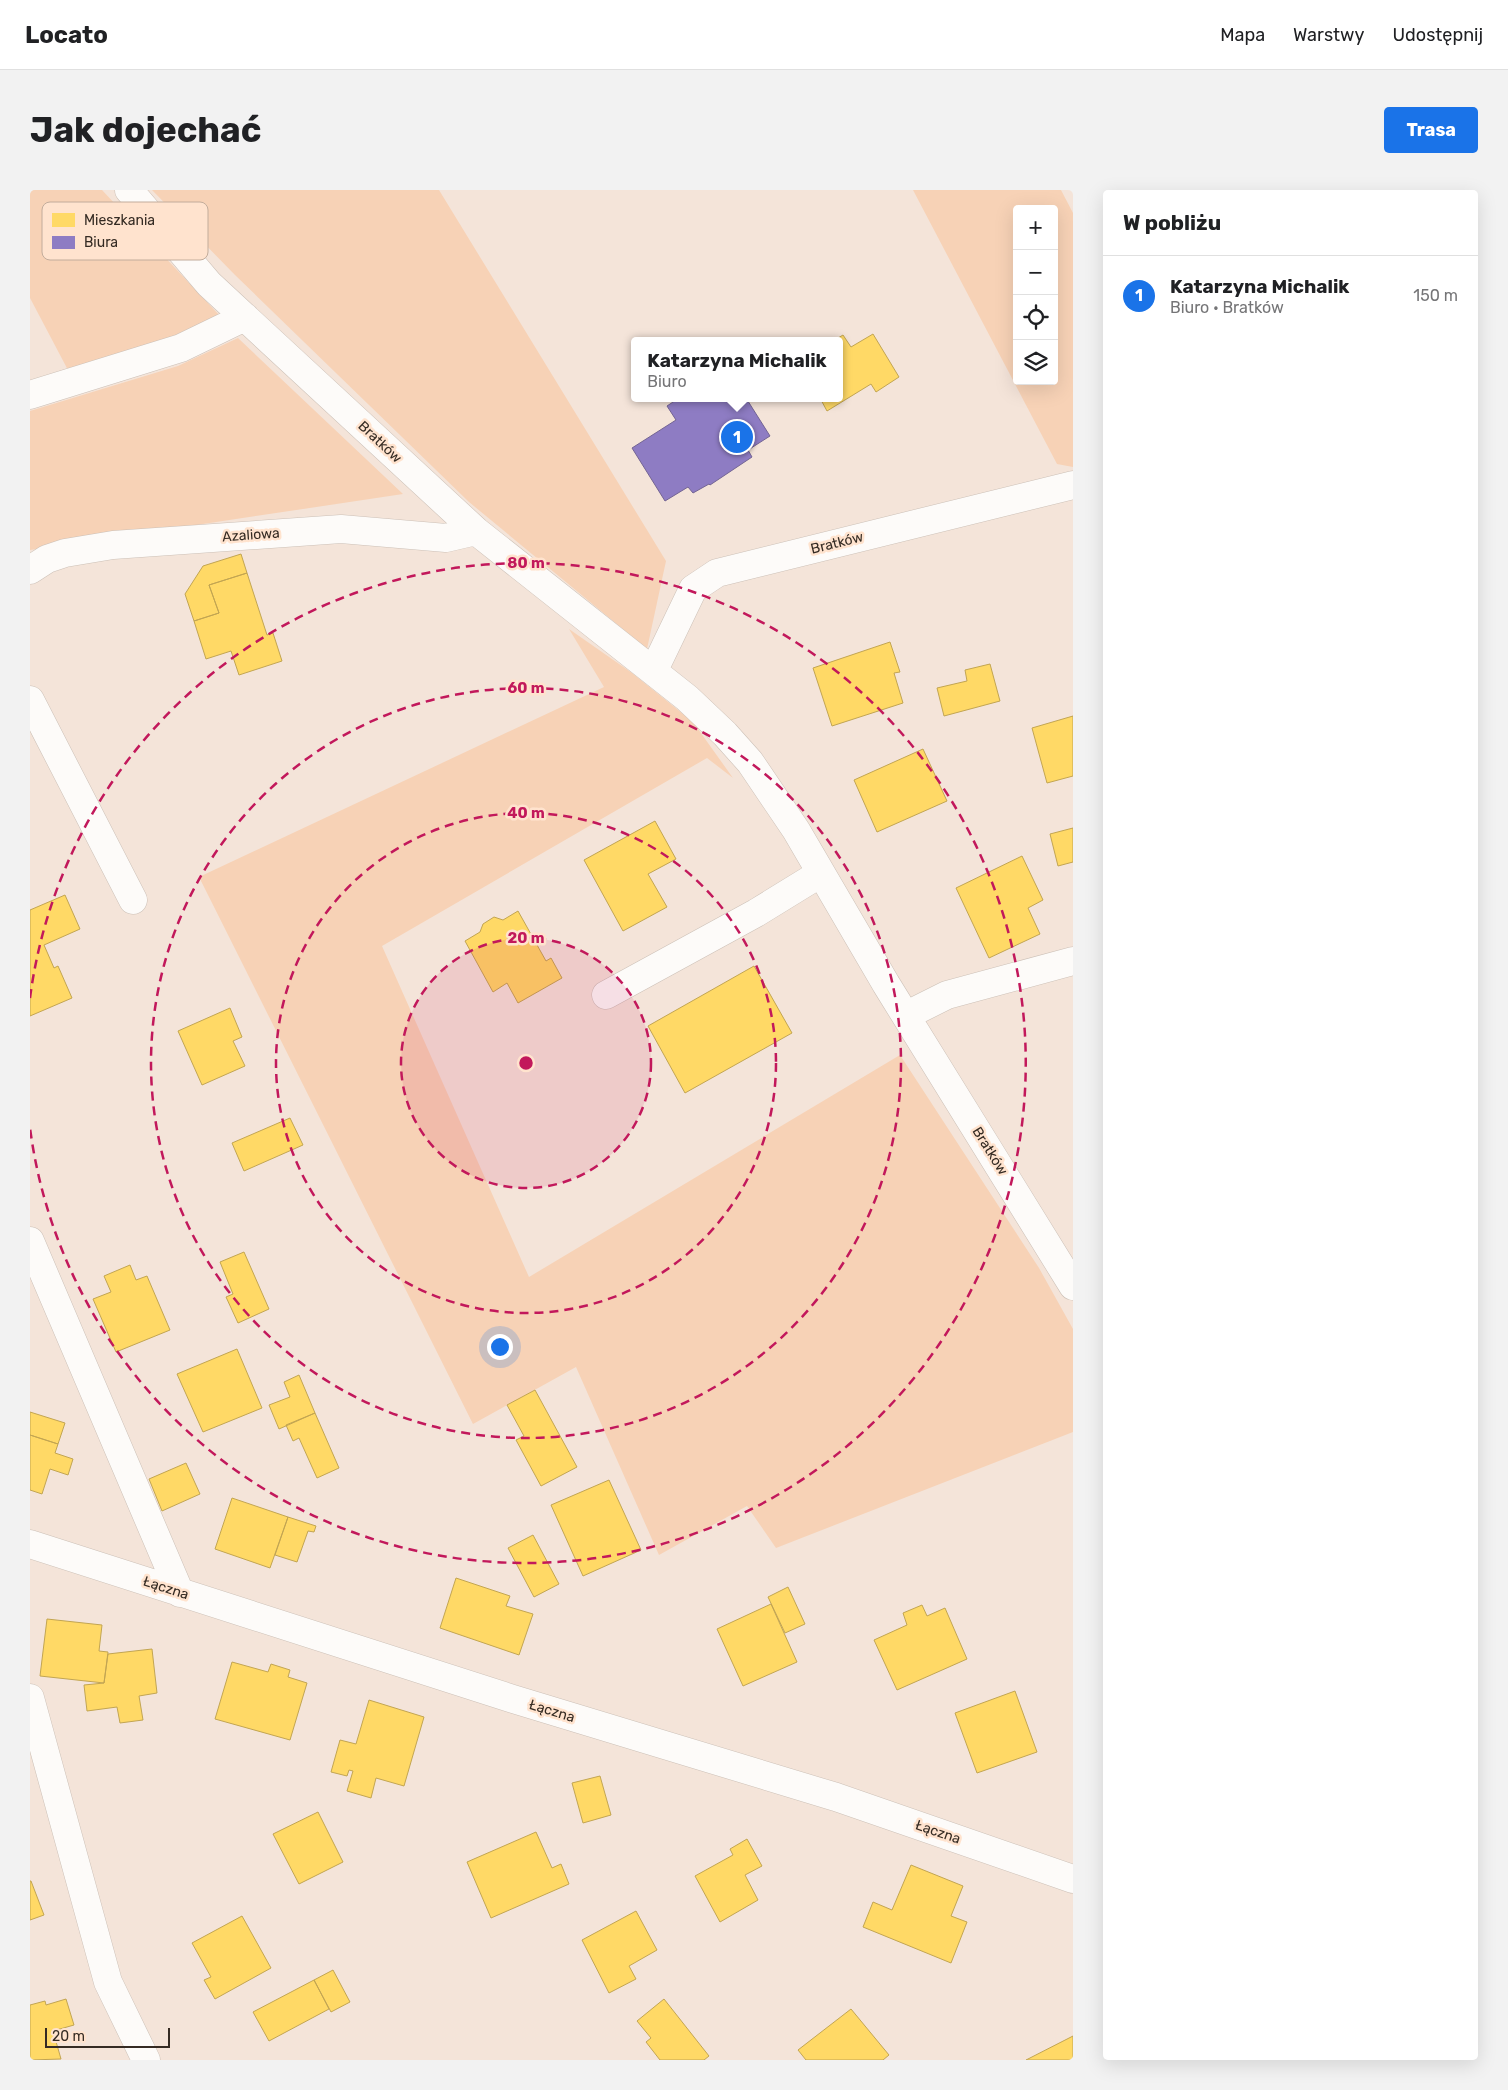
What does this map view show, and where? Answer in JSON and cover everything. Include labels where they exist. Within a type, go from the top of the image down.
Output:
[{"type":"street","name":"Bratków","points":[[129,190],[139,202]]},
{"type":"street","name":"Bratków","points":[[189,260],[209,284],[476,531],[654,670],[718,728],[750,762],[796,830],[906,1015],[1073,1286]]},
{"type":"street","points":[[30,395],[181,348],[245,317]]},
{"type":"street","name":"Bratków","points":[[654,670],[693,589],[717,573],[1073,485]]},
{"type":"street","name":"Azaliowa","points":[[30,570],[47,559],[65,553],[113,545],[341,529],[446,538],[476,531]]},
{"type":"street","points":[[30,700],[133,900]]},
{"type":"street","points":[[606,995],[756,913],[820,873]]},
{"type":"street","points":[[906,1015],[946,995],[1073,962]]},
{"type":"street","points":[[30,1241],[180,1593]]},
{"type":"street","name":"Łączna","points":[[30,1544],[513,1699],[836,1797],[1073,1879]]},
{"type":"street","points":[[30,1698],[108,1982],[146,2060]]},
{"type":"shaded area","points":[[30,190],[102,190],[113,202],[42,202],[42,260],[168,260],[220,316],[208,330],[69,372],[30,298]]},
{"type":"shaded area","points":[[152,190],[439,190],[666,561],[647,649],[469,502],[235,275],[208,247],[208,202],[164,202]]},
{"type":"shaded area","points":[[913,190],[1061,190],[1073,213],[1073,467],[1057,464],[1015,385],[1058,385],[1058,205],[1013,205],[1013,380]]},
{"type":"shaded area","points":[[238,338],[403,494],[30,550],[30,411],[178,366]]},
{"type":"shaded area","points":[[569,629],[632,673],[693,722],[733,778],[707,758],[382,946],[529,1277],[900,1055],[1039,1268],[1073,1329],[1073,1432],[776,1548],[747,1506],[659,1555],[576,1367],[473,1424],[199,877],[604,687]]},
{"type":"building: Mieszkania","points":[[873,334],[899,377],[876,392],[871,384],[843,401],[843,337],[840,337],[843,335],[851,347]]},
{"type":"building: Mieszkania","points":[[822,402],[842,402],[827,411]]},
{"type":"building: Mieszkania","points":[[241,554],[247,573],[209,585],[219,613],[194,621],[185,594],[203,566]]},
{"type":"building: Mieszkania","points":[[247,573],[267,635],[273,633],[282,661],[239,675],[231,651],[206,659],[194,621],[219,613],[209,585]]},
{"type":"building: Mieszkania","points":[[890,642],[900,672],[894,673],[903,703],[832,726],[813,668]]},
{"type":"building: Mieszkania","points":[[990,664],[1000,701],[944,716],[937,688],[967,681],[965,670]]},
{"type":"building: Mieszkania","points":[[1073,716],[1073,776],[1047,783],[1032,728]]},
{"type":"building: Mieszkania","points":[[923,749],[947,801],[877,832],[854,780]]},
{"type":"building: Mieszkania","points":[[655,821],[676,859],[648,874],[667,907],[623,931],[584,860]]},
{"type":"building: Mieszkania","points":[[1073,828],[1073,862],[1058,866],[1050,834]]},
{"type":"building: Mieszkania","points":[[1022,856],[1043,900],[1028,908],[1040,934],[989,958],[956,888]]},
{"type":"building: Mieszkania","points":[[65,895],[80,929],[44,945],[54,968],[58,966],[72,998],[30,1016],[30,910]]},
{"type":"building: Mieszkania","points":[[518,911],[546,961],[551,958],[562,978],[518,1003],[507,983],[493,992],[465,941],[480,932],[483,924],[494,917],[503,920]]},
{"type":"building: Mieszkania","points":[[754,966],[792,1033],[685,1093],[648,1026]]},
{"type":"building: Mieszkania","points":[[230,1008],[242,1037],[233,1041],[245,1066],[202,1085],[178,1031]]},
{"type":"building: Mieszkania","points":[[290,1118],[303,1145],[244,1171],[232,1143]]},
{"type":"building: Mieszkania","points":[[244,1252],[269,1309],[238,1323],[226,1297],[233,1294],[220,1262]]},
{"type":"building: Mieszkania","points":[[130,1265],[136,1280],[147,1276],[170,1330],[116,1352],[93,1299],[111,1292],[104,1276]]},
{"type":"building: Mieszkania","points":[[237,1349],[262,1408],[203,1432],[177,1374]]},
{"type":"building: Mieszkania","points":[[299,1375],[315,1413],[279,1429],[269,1405],[290,1397],[284,1382]]},
{"type":"building: Mieszkania","points":[[535,1390],[577,1467],[541,1486],[516,1440],[524,1436],[507,1405]]},
{"type":"building: Mieszkania","points":[[30,1412],[65,1423],[58,1444],[30,1435]]},
{"type":"building: Mieszkania","points":[[315,1413],[339,1468],[317,1478],[299,1438],[293,1441],[286,1425]]},
{"type":"building: Mieszkania","points":[[30,1435],[58,1444],[55,1453],[73,1459],[68,1475],[50,1469],[42,1494],[30,1490]]},
{"type":"building: Mieszkania","points":[[186,1463],[200,1494],[162,1511],[149,1479]]},
{"type":"building: Mieszkania","points":[[609,1480],[641,1550],[583,1576],[551,1505]]},
{"type":"building: Mieszkania","points":[[232,1498],[288,1517],[270,1568],[215,1549]]},
{"type":"building: Mieszkania","points":[[288,1517],[316,1526],[314,1532],[308,1531],[297,1562],[275,1555]]},
{"type":"building: Mieszkania","points":[[533,1535],[559,1584],[534,1597],[508,1548]]},
{"type":"building: Mieszkania","points":[[456,1578],[510,1596],[506,1606],[533,1614],[519,1655],[440,1628]]},
{"type":"building: Mieszkania","points":[[788,1587],[805,1624],[785,1633],[768,1597]]},
{"type":"building: Mieszkania","points":[[771,1604],[797,1662],[743,1686],[717,1629]]},
{"type":"building: Mieszkania","points":[[922,1605],[927,1616],[945,1608],[967,1659],[897,1690],[874,1640],[907,1625],[903,1613]]},
{"type":"building: Mieszkania","points":[[47,1619],[102,1625],[99,1651],[108,1652],[104,1683],[40,1676]]},
{"type":"building: Mieszkania","points":[[152,1649],[157,1693],[139,1696],[143,1720],[120,1723],[117,1707],[87,1711],[84,1685],[104,1683],[108,1654]]},
{"type":"building: Mieszkania","points":[[232,1662],[268,1672],[271,1664],[290,1670],[288,1677],[307,1683],[290,1740],[215,1719]]},
{"type":"building: Mieszkania","points":[[1015,1691],[1037,1752],[977,1773],[955,1713]]},
{"type":"building: Mieszkania","points":[[369,1700],[424,1717],[404,1786],[376,1778],[371,1798],[347,1791],[353,1771],[349,1770],[347,1776],[331,1772],[340,1740],[356,1744]]},
{"type":"building: Mieszkania","points":[[600,1776],[611,1815],[583,1823],[572,1783]]},
{"type":"building: Mieszkania","points":[[318,1812],[343,1862],[299,1884],[273,1834]]},
{"type":"building: Mieszkania","points":[[536,1832],[552,1868],[561,1864],[569,1884],[491,1918],[467,1862]]},
{"type":"building: Mieszkania","points":[[747,1839],[762,1866],[745,1875],[758,1900],[720,1922],[695,1876],[733,1855],[730,1849]]},
{"type":"building: Mieszkania","points":[[911,1865],[963,1886],[951,1916],[967,1922],[951,1963],[863,1927],[873,1902],[892,1910]]},
{"type":"building: Mieszkania","points":[[30,1881],[44,1915],[30,1920]]},
{"type":"building: Mieszkania","points":[[636,1911],[657,1950],[629,1966],[636,1979],[609,1993],[582,1940]]},
{"type":"building: Mieszkania","points":[[242,1916],[271,1968],[215,1999],[204,1980],[211,1977],[192,1943]]},
{"type":"building: Mieszkania","points":[[333,1970],[350,2002],[331,2012],[314,1980]]},
{"type":"building: Mieszkania","points":[[314,1980],[329,2009],[269,2041],[253,2012]]},
{"type":"building: Mieszkania","points":[[66,1999],[74,2025],[53,2031],[61,2059],[30,2060],[30,2005],[45,2001],[46,2005]]},
{"type":"building: Mieszkania","points":[[664,1999],[709,2056],[704,2060],[660,2060],[646,2042],[651,2038],[637,2021]]},
{"type":"building: Mieszkania","points":[[851,2009],[889,2055],[883,2060],[806,2060],[798,2050]]},
{"type":"building: Mieszkania","points":[[1073,2036],[1073,2060],[1026,2060]]},
{"type":"building: Biura","points":[[673,402],[749,402],[770,436],[748,450],[752,457],[710,485],[693,493],[688,487],[665,501],[632,448],[676,420],[667,406]]},
{"type":"place","name":"Katarzyna Michalik","points":[[737,437]]}]
